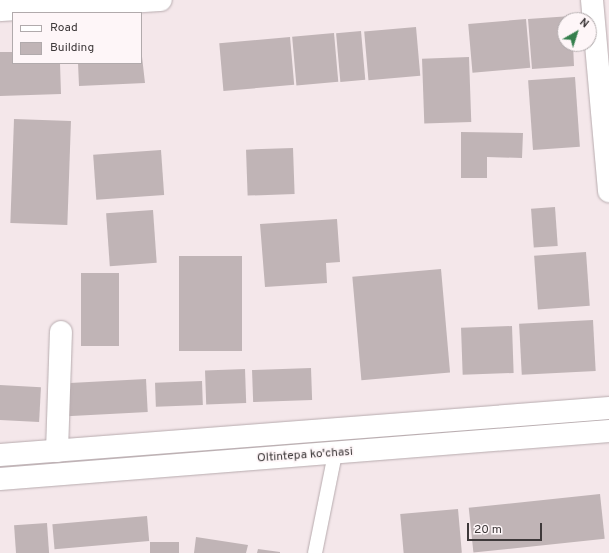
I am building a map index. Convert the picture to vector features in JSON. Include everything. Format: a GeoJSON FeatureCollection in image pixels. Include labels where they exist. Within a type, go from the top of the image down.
{"type":"FeatureCollection","features":[{"type":"Feature","properties":{"kind":"main road"},"geometry":{"type":"LineString","coordinates":[[0,10],[161,0]]}},
{"type":"Feature","properties":{"kind":"main road"},"geometry":{"type":"LineString","coordinates":[[592,0],[609,190]]}},
{"type":"Feature","properties":{"kind":"main road"},"geometry":{"type":"LineString","coordinates":[[57,450],[61,332]]}},
{"type":"Feature","properties":{"kind":"main road","name":"Oltintepa ko'chasi"},"geometry":{"type":"LineString","coordinates":[[0,455],[609,408]]}},
{"type":"Feature","properties":{"kind":"main road","name":"Oltintepa ko'chasi"},"geometry":{"type":"LineString","coordinates":[[0,479],[335,454],[609,431]]}},
{"type":"Feature","properties":{"kind":"lane"},"geometry":{"type":"LineString","coordinates":[[315,553],[335,454]]}},
{"type":"Feature","properties":{"kind":"building"},"geometry":{"type":"Polygon","coordinates":[[[557,17],[557,52],[573,52],[574,66],[532,69],[528,19],[557,17]]]}},
{"type":"Feature","properties":{"kind":"building"},"geometry":{"type":"Polygon","coordinates":[[[526,19],[530,68],[472,73],[468,24],[526,19]]]}},
{"type":"Feature","properties":{"kind":"building"},"geometry":{"type":"Polygon","coordinates":[[[416,27],[420,76],[368,80],[364,32],[416,27]]]}},
{"type":"Feature","properties":{"kind":"building"},"geometry":{"type":"Polygon","coordinates":[[[361,31],[365,80],[340,82],[336,33],[361,31]]]}},
{"type":"Feature","properties":{"kind":"building"},"geometry":{"type":"Polygon","coordinates":[[[334,33],[338,82],[296,85],[292,37],[334,33]]]}},
{"type":"Feature","properties":{"kind":"building"},"geometry":{"type":"Polygon","coordinates":[[[290,37],[294,85],[223,91],[219,43],[290,37]]]}},
{"type":"Feature","properties":{"kind":"building"},"geometry":{"type":"Polygon","coordinates":[[[0,52],[12,52],[12,64],[60,64],[61,94],[0,96],[0,52]]]}},
{"type":"Feature","properties":{"kind":"building"},"geometry":{"type":"Polygon","coordinates":[[[142,57],[145,83],[79,86],[78,64],[142,64],[142,57]]]}},
{"type":"Feature","properties":{"kind":"building"},"geometry":{"type":"Polygon","coordinates":[[[469,57],[471,122],[424,124],[422,59],[469,57]]]}},
{"type":"Feature","properties":{"kind":"building"},"geometry":{"type":"Polygon","coordinates":[[[575,77],[580,147],[533,150],[528,80],[575,77]]]}},
{"type":"Feature","properties":{"kind":"building"},"geometry":{"type":"Polygon","coordinates":[[[14,119],[71,121],[67,225],[10,223],[14,119]]]}},
{"type":"Feature","properties":{"kind":"building"},"geometry":{"type":"Polygon","coordinates":[[[461,132],[523,133],[522,158],[487,157],[487,178],[461,178],[461,132]]]}},
{"type":"Feature","properties":{"kind":"building"},"geometry":{"type":"Polygon","coordinates":[[[293,148],[295,194],[248,196],[246,150],[293,148]]]}},
{"type":"Feature","properties":{"kind":"building"},"geometry":{"type":"Polygon","coordinates":[[[161,150],[164,195],[96,200],[93,155],[161,150]]]}},
{"type":"Feature","properties":{"kind":"building"},"geometry":{"type":"Polygon","coordinates":[[[555,207],[558,246],[534,248],[531,209],[555,207]]]}},
{"type":"Feature","properties":{"kind":"building"},"geometry":{"type":"Polygon","coordinates":[[[153,210],[157,263],[110,266],[106,213],[153,210]]]}},
{"type":"Feature","properties":{"kind":"building"},"geometry":{"type":"Polygon","coordinates":[[[337,219],[340,262],[326,263],[327,283],[265,287],[260,224],[337,219]]]}},
{"type":"Feature","properties":{"kind":"building"},"geometry":{"type":"Polygon","coordinates":[[[586,252],[590,306],[538,309],[534,256],[586,252]]]}},
{"type":"Feature","properties":{"kind":"building"},"geometry":{"type":"Polygon","coordinates":[[[179,256],[242,256],[242,351],[179,351],[179,256]]]}},
{"type":"Feature","properties":{"kind":"building"},"geometry":{"type":"Polygon","coordinates":[[[441,269],[450,373],[361,380],[352,277],[441,269]]]}},
{"type":"Feature","properties":{"kind":"building"},"geometry":{"type":"Polygon","coordinates":[[[81,273],[119,273],[119,346],[81,346],[81,273]]]}},
{"type":"Feature","properties":{"kind":"building"},"geometry":{"type":"Polygon","coordinates":[[[593,320],[596,371],[522,375],[519,324],[593,320]]]}},
{"type":"Feature","properties":{"kind":"building"},"geometry":{"type":"Polygon","coordinates":[[[512,326],[514,373],[463,375],[461,328],[512,326]]]}},
{"type":"Feature","properties":{"kind":"building"},"geometry":{"type":"Polygon","coordinates":[[[311,368],[312,400],[253,402],[252,370],[311,368]]]}},
{"type":"Feature","properties":{"kind":"building"},"geometry":{"type":"Polygon","coordinates":[[[245,369],[246,403],[206,404],[205,370],[245,369]]]}},
{"type":"Feature","properties":{"kind":"building"},"geometry":{"type":"Polygon","coordinates":[[[146,379],[148,412],[67,416],[65,383],[146,379]]]}},
{"type":"Feature","properties":{"kind":"building"},"geometry":{"type":"Polygon","coordinates":[[[202,381],[203,405],[156,407],[155,383],[202,381]]]}},
{"type":"Feature","properties":{"kind":"building"},"geometry":{"type":"Polygon","coordinates":[[[0,385],[41,387],[39,422],[0,420],[0,385]]]}},
{"type":"Feature","properties":{"kind":"building"},"geometry":{"type":"Polygon","coordinates":[[[600,494],[605,539],[473,553],[469,508],[600,494]]]}},
{"type":"Feature","properties":{"kind":"building"},"geometry":{"type":"Polygon","coordinates":[[[458,509],[462,553],[404,553],[400,514],[458,509]]]}},
{"type":"Feature","properties":{"kind":"building"},"geometry":{"type":"Polygon","coordinates":[[[147,516],[149,541],[55,549],[52,524],[147,516]]]}},
{"type":"Feature","properties":{"kind":"building"},"geometry":{"type":"Polygon","coordinates":[[[47,523],[49,553],[16,553],[14,525],[47,523]]]}},
{"type":"Feature","properties":{"kind":"building"},"geometry":{"type":"Polygon","coordinates":[[[196,537],[248,545],[246,553],[194,553],[196,537]]]}},
{"type":"Feature","properties":{"kind":"building"},"geometry":{"type":"Polygon","coordinates":[[[150,542],[179,542],[179,553],[150,553],[150,542]]]}},
{"type":"Feature","properties":{"kind":"building"},"geometry":{"type":"Polygon","coordinates":[[[258,549],[280,552],[280,553],[257,553],[258,549]]]}}]}
